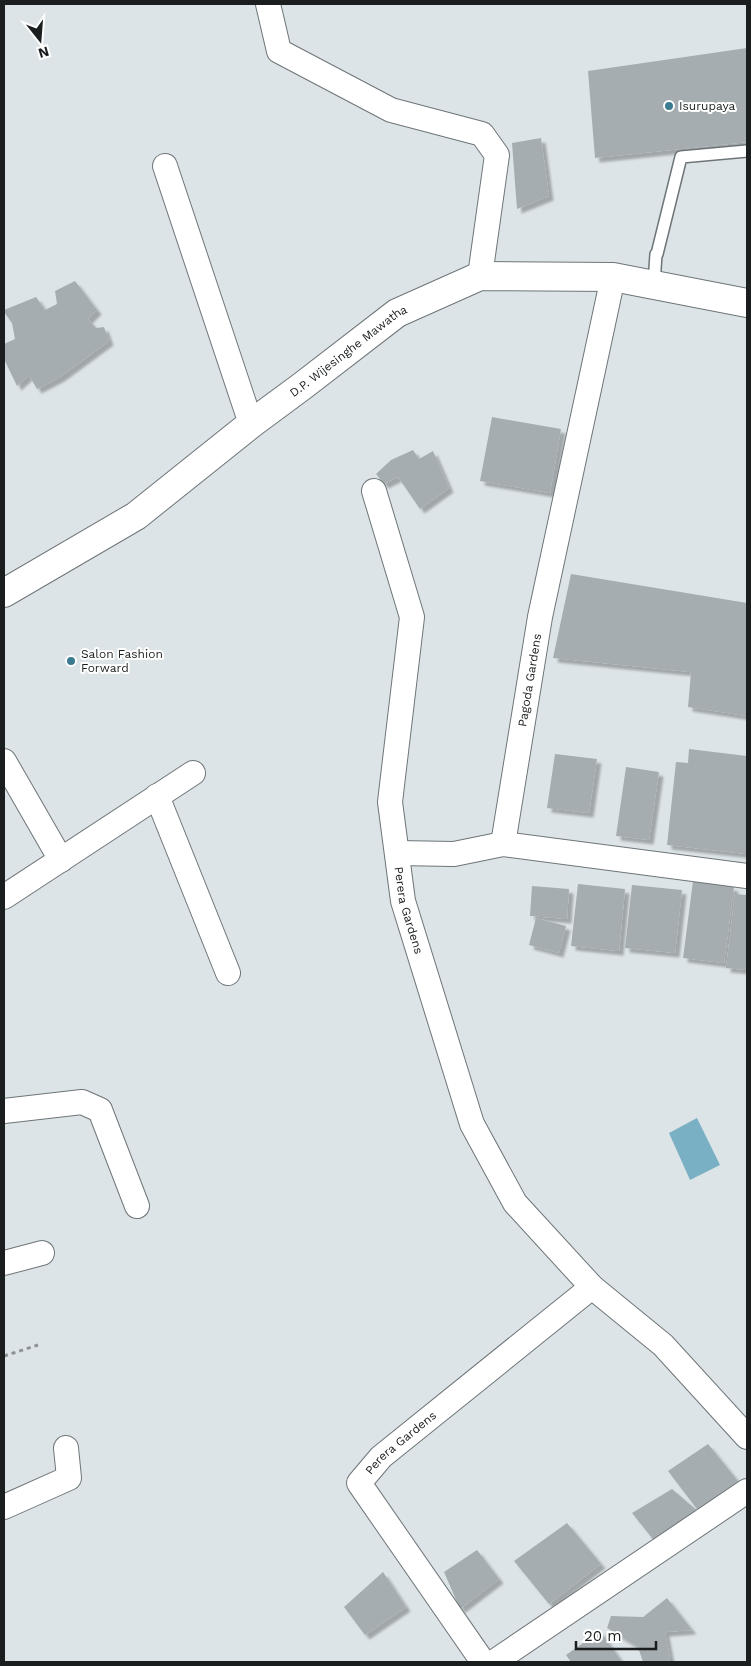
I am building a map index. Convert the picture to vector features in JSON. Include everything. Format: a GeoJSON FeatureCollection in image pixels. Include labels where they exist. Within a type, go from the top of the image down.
{"type":"FeatureCollection","features":[{"type":"Feature","properties":{"kind":"main road","name":"D.P. Wijesinghe Mawatha"},"geometry":{"type":"LineString","coordinates":[[4,593],[136,516],[251,424],[397,313],[480,276],[613,277],[747,302]]}},
{"type":"Feature","properties":{"kind":"street"},"geometry":{"type":"LineString","coordinates":[[268,4],[279,51],[391,110],[482,134],[497,155],[480,276]]}},
{"type":"Feature","properties":{"kind":"street"},"geometry":{"type":"LineString","coordinates":[[165,166],[251,424]]}},
{"type":"Feature","properties":{"kind":"street","name":"Pagoda Gardens"},"geometry":{"type":"LineString","coordinates":[[503,844],[540,616],[613,277]]}},
{"type":"Feature","properties":{"kind":"street","name":"Perera Gardens"},"geometry":{"type":"LineString","coordinates":[[374,490],[412,617],[390,802],[403,901],[472,1124],[515,1204],[592,1287],[663,1346],[747,1437]]}},
{"type":"Feature","properties":{"kind":"street"},"geometry":{"type":"LineString","coordinates":[[4,761],[61,860]]}},
{"type":"Feature","properties":{"kind":"street"},"geometry":{"type":"LineString","coordinates":[[4,897],[193,773]]}},
{"type":"Feature","properties":{"kind":"street"},"geometry":{"type":"LineString","coordinates":[[157,796],[228,973]]}},
{"type":"Feature","properties":{"kind":"street"},"geometry":{"type":"LineString","coordinates":[[397,853],[454,854],[503,844],[747,876]]}},
{"type":"Feature","properties":{"kind":"street"},"geometry":{"type":"LineString","coordinates":[[4,1111],[82,1102],[100,1110],[137,1206]]}},
{"type":"Feature","properties":{"kind":"street"},"geometry":{"type":"LineString","coordinates":[[4,1262],[42,1253]]}},
{"type":"Feature","properties":{"kind":"street","name":"Perera Gardens"},"geometry":{"type":"LineString","coordinates":[[483,1662],[359,1483],[381,1457],[592,1287]]}},
{"type":"Feature","properties":{"kind":"street"},"geometry":{"type":"LineString","coordinates":[[4,1507],[69,1478],[66,1448]]}},
{"type":"Feature","properties":{"kind":"street"},"geometry":{"type":"LineString","coordinates":[[494,1662],[747,1491]]}},
{"type":"Feature","properties":{"kind":"lane"},"geometry":{"type":"LineString","coordinates":[[654,284],[656,254],[658,254],[681,157],[747,151]]}},
{"type":"Feature","properties":{"kind":"path"},"geometry":{"type":"LineString","coordinates":[[4,1356],[38,1345]]}},
{"type":"Feature","properties":{"kind":"water"},"geometry":{"type":"Polygon","coordinates":[[[697,1118],[720,1165],[690,1180],[669,1133],[697,1118]]]}},
{"type":"Feature","properties":{"kind":"building","name":"Isurupaya"},"geometry":{"type":"Polygon","coordinates":[[[747,48],[747,142],[595,158],[588,71],[747,48]]]}},
{"type":"Feature","properties":{"kind":"building"},"geometry":{"type":"Polygon","coordinates":[[[541,138],[549,196],[517,209],[512,143],[541,138]]]}},
{"type":"Feature","properties":{"kind":"building"},"geometry":{"type":"Polygon","coordinates":[[[75,281],[97,310],[88,319],[96,328],[104,327],[109,341],[60,377],[37,389],[29,375],[17,386],[4,359],[4,344],[15,339],[12,323],[4,310],[36,297],[45,310],[57,304],[55,291],[75,281]]]}},
{"type":"Feature","properties":{"kind":"building"},"geometry":{"type":"Polygon","coordinates":[[[492,417],[561,429],[550,493],[480,481],[492,417]]]}},
{"type":"Feature","properties":{"kind":"building"},"geometry":{"type":"Polygon","coordinates":[[[413,450],[419,459],[433,451],[449,488],[420,509],[398,477],[384,484],[376,474],[391,460],[413,450]]]}},
{"type":"Feature","properties":{"kind":"building"},"geometry":{"type":"Polygon","coordinates":[[[571,574],[747,603],[747,716],[688,707],[691,672],[553,658],[571,574]]]}},
{"type":"Feature","properties":{"kind":"building"},"geometry":{"type":"Polygon","coordinates":[[[689,749],[747,756],[747,854],[667,845],[676,762],[688,763],[689,749]]]}},
{"type":"Feature","properties":{"kind":"building"},"geometry":{"type":"Polygon","coordinates":[[[555,754],[597,759],[589,813],[547,808],[555,754]]]}},
{"type":"Feature","properties":{"kind":"building"},"geometry":{"type":"Polygon","coordinates":[[[626,767],[659,772],[649,840],[616,836],[626,767]]]}},
{"type":"Feature","properties":{"kind":"building"},"geometry":{"type":"Polygon","coordinates":[[[693,881],[734,887],[724,963],[683,958],[693,881]]]}},
{"type":"Feature","properties":{"kind":"building"},"geometry":{"type":"Polygon","coordinates":[[[578,884],[625,889],[619,951],[571,946],[578,884]]]}},
{"type":"Feature","properties":{"kind":"building"},"geometry":{"type":"Polygon","coordinates":[[[632,885],[682,890],[675,953],[625,948],[632,885]]]}},
{"type":"Feature","properties":{"kind":"building"},"geometry":{"type":"Polygon","coordinates":[[[532,886],[569,889],[567,919],[530,916],[532,886]]]}},
{"type":"Feature","properties":{"kind":"building"},"geometry":{"type":"Polygon","coordinates":[[[735,894],[747,895],[747,970],[726,968],[735,894]]]}},
{"type":"Feature","properties":{"kind":"building"},"geometry":{"type":"Polygon","coordinates":[[[536,918],[566,926],[559,953],[529,945],[536,918]]]}},
{"type":"Feature","properties":{"kind":"building"},"geometry":{"type":"Polygon","coordinates":[[[708,1444],[741,1485],[700,1513],[668,1471],[708,1444]]]}},
{"type":"Feature","properties":{"kind":"building"},"geometry":{"type":"Polygon","coordinates":[[[672,1489],[700,1513],[656,1543],[632,1513],[672,1489]]]}},
{"type":"Feature","properties":{"kind":"building"},"geometry":{"type":"Polygon","coordinates":[[[567,1523],[601,1564],[549,1604],[514,1561],[567,1523]]]}},
{"type":"Feature","properties":{"kind":"building"},"geometry":{"type":"Polygon","coordinates":[[[477,1550],[499,1579],[460,1609],[444,1572],[477,1550]]]}},
{"type":"Feature","properties":{"kind":"building"},"geometry":{"type":"Polygon","coordinates":[[[383,1572],[406,1607],[365,1635],[344,1607],[383,1572]]]}},
{"type":"Feature","properties":{"kind":"building"},"geometry":{"type":"Polygon","coordinates":[[[667,1598],[692,1630],[665,1632],[670,1659],[665,1662],[643,1662],[638,1647],[607,1628],[611,1616],[643,1617],[667,1598]]]}},
{"type":"Feature","properties":{"kind":"building"},"geometry":{"type":"Polygon","coordinates":[[[600,1631],[622,1662],[571,1662],[566,1655],[600,1631]]]}},
{"type":"Feature","properties":{"kind":"place","name":"Isurupaya"},"geometry":{"type":"Point","coordinates":[669,106]}},
{"type":"Feature","properties":{"kind":"place","name":"Salon Fashion Forward"},"geometry":{"type":"Point","coordinates":[71,661]}}]}
